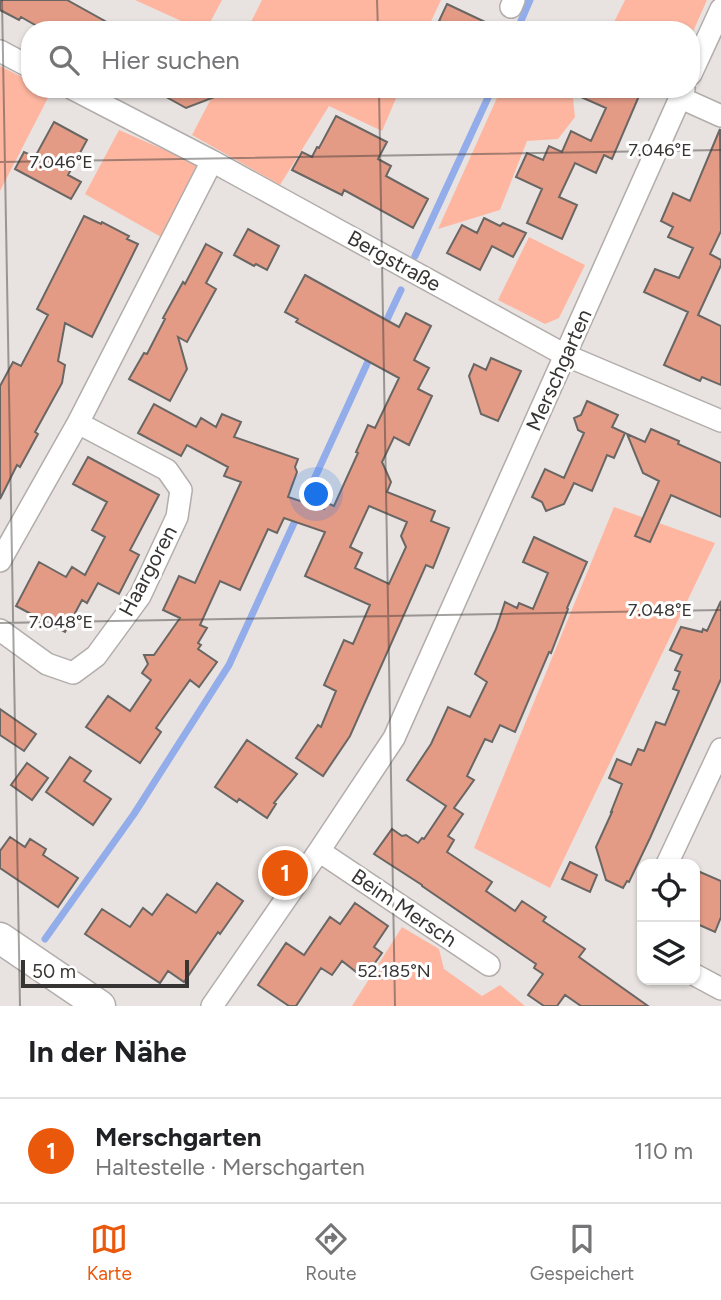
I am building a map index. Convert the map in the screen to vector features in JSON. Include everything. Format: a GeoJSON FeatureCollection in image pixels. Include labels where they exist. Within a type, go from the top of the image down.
{"type":"FeatureCollection","features":[{"type":"Feature","properties":{"kind":"main road"},"geometry":{"type":"LineString","coordinates":[[0,938],[100,1006]]}},
{"type":"Feature","properties":{"kind":"street"},"geometry":{"type":"LineString","coordinates":[[700,54],[721,9]]}},
{"type":"Feature","properties":{"kind":"street"},"geometry":{"type":"LineString","coordinates":[[0,51],[21,62]]}},
{"type":"Feature","properties":{"kind":"street","name":"Bergstraße"},"geometry":{"type":"LineString","coordinates":[[90,98],[212,161],[565,355],[721,421]]}},
{"type":"Feature","properties":{"kind":"street","name":"Merschgarten"},"geometry":{"type":"LineString","coordinates":[[212,1006],[394,738],[680,98]]}},
{"type":"Feature","properties":{"kind":"street"},"geometry":{"type":"LineString","coordinates":[[689,98],[721,116]]}},
{"type":"Feature","properties":{"kind":"street"},"geometry":{"type":"LineString","coordinates":[[0,561],[78,423],[212,161]]}},
{"type":"Feature","properties":{"kind":"street","name":"Haargoren"},"geometry":{"type":"LineString","coordinates":[[0,630],[47,664],[73,673],[96,656],[140,596],[177,517],[181,490],[167,470],[78,423]]}},
{"type":"Feature","properties":{"kind":"street"},"geometry":{"type":"LineString","coordinates":[[669,859],[721,749]]}},
{"type":"Feature","properties":{"kind":"street","name":"Beim Mersch"},"geometry":{"type":"LineString","coordinates":[[319,851],[489,965]]}},
{"type":"Feature","properties":{"kind":"street"},"geometry":{"type":"LineString","coordinates":[[700,978],[721,989]]}},
{"type":"Feature","properties":{"kind":"shaded area"},"geometry":{"type":"Polygon","coordinates":[[[135,0],[222,0],[211,21],[181,21],[135,0]]]}},
{"type":"Feature","properties":{"kind":"shaded area"},"geometry":{"type":"Polygon","coordinates":[[[262,0],[441,0],[431,21],[252,21],[262,0]]]}},
{"type":"Feature","properties":{"kind":"shaded area"},"geometry":{"type":"Polygon","coordinates":[[[625,0],[707,0],[698,21],[614,21],[625,0]]]}},
{"type":"Feature","properties":{"kind":"shaded area"},"geometry":{"type":"Polygon","coordinates":[[[0,66],[21,76],[21,98],[48,98],[0,191],[0,66]]]}},
{"type":"Feature","properties":{"kind":"shaded area"},"geometry":{"type":"Polygon","coordinates":[[[211,98],[396,98],[382,131],[329,106],[280,185],[192,135],[211,98]]]}},
{"type":"Feature","properties":{"kind":"shaded area"},"geometry":{"type":"Polygon","coordinates":[[[497,98],[573,98],[575,117],[558,139],[527,141],[500,210],[438,229],[497,98]]]}},
{"type":"Feature","properties":{"kind":"shaded area"},"geometry":{"type":"Polygon","coordinates":[[[119,130],[197,164],[161,237],[85,194],[119,130]]]}},
{"type":"Feature","properties":{"kind":"shaded area"},"geometry":{"type":"Polygon","coordinates":[[[529,237],[585,265],[559,318],[545,324],[498,300],[529,237]]]}},
{"type":"Feature","properties":{"kind":"shaded area"},"geometry":{"type":"Polygon","coordinates":[[[614,507],[715,543],[550,888],[474,848],[614,507]]]}},
{"type":"Feature","properties":{"kind":"shaded area"},"geometry":{"type":"Polygon","coordinates":[[[402,927],[439,949],[444,969],[482,996],[500,985],[525,1006],[352,1006],[402,927]]]}},
{"type":"Feature","properties":{"kind":"building"},"geometry":{"type":"Polygon","coordinates":[[[0,0],[67,0],[105,21],[28,21],[21,17],[19,20],[0,10],[0,0]]]}},
{"type":"Feature","properties":{"kind":"building"},"geometry":{"type":"Polygon","coordinates":[[[447,4],[483,21],[439,21],[447,4]]]}},
{"type":"Feature","properties":{"kind":"building"},"geometry":{"type":"Polygon","coordinates":[[[168,98],[212,98],[186,108],[168,98]]]}},
{"type":"Feature","properties":{"kind":"building"},"geometry":{"type":"Polygon","coordinates":[[[583,98],[638,98],[612,159],[604,155],[596,173],[575,163],[559,197],[577,205],[562,239],[527,223],[542,189],[516,177],[527,153],[543,160],[549,146],[562,152],[571,131],[591,141],[606,108],[583,98]]]}},
{"type":"Feature","properties":{"kind":"building"},"geometry":{"type":"Polygon","coordinates":[[[336,116],[387,142],[378,159],[391,166],[386,176],[428,199],[413,228],[344,190],[342,195],[292,170],[302,152],[312,157],[336,116]]]}},
{"type":"Feature","properties":{"kind":"building"},"geometry":{"type":"Polygon","coordinates":[[[54,122],[87,140],[68,175],[81,182],[71,199],[15,169],[24,152],[35,157],[54,122]]]}},
{"type":"Feature","properties":{"kind":"building"},"geometry":{"type":"Polygon","coordinates":[[[720,129],[721,231],[710,254],[721,260],[721,265],[698,315],[721,326],[721,385],[702,377],[700,381],[664,365],[688,312],[644,292],[655,269],[679,278],[693,248],[668,237],[673,227],[661,221],[673,193],[690,201],[720,129]]]}},
{"type":"Feature","properties":{"kind":"building"},"geometry":{"type":"Polygon","coordinates":[[[84,216],[129,236],[127,239],[138,244],[92,337],[65,323],[58,361],[65,365],[62,383],[35,432],[38,434],[20,467],[17,465],[0,499],[0,386],[13,362],[21,366],[48,315],[37,309],[84,216]]]}},
{"type":"Feature","properties":{"kind":"building"},"geometry":{"type":"Polygon","coordinates":[[[484,218],[500,226],[503,223],[526,233],[513,257],[492,246],[480,270],[447,253],[462,225],[477,233],[484,218]]]}},
{"type":"Feature","properties":{"kind":"building"},"geometry":{"type":"Polygon","coordinates":[[[248,229],[279,246],[267,270],[234,255],[248,229]]]}},
{"type":"Feature","properties":{"kind":"building"},"geometry":{"type":"Polygon","coordinates":[[[206,244],[222,253],[206,283],[216,289],[187,342],[178,337],[187,369],[170,401],[129,379],[144,353],[147,354],[165,319],[163,318],[206,244]]]}},
{"type":"Feature","properties":{"kind":"building"},"geometry":{"type":"Polygon","coordinates":[[[305,275],[399,327],[406,313],[431,326],[414,360],[429,368],[418,389],[432,396],[409,445],[394,437],[382,462],[391,482],[387,492],[435,511],[431,521],[449,528],[433,568],[426,565],[350,736],[323,776],[296,758],[318,725],[321,727],[336,691],[324,685],[344,640],[353,644],[370,605],[305,576],[325,532],[284,518],[277,533],[268,529],[240,590],[220,581],[200,625],[207,628],[198,643],[201,645],[198,649],[217,662],[199,687],[190,680],[156,728],[161,732],[140,763],[86,727],[108,696],[130,711],[151,680],[142,673],[148,664],[144,655],[154,655],[180,618],[163,610],[179,576],[195,583],[241,482],[224,476],[228,467],[187,445],[181,456],[138,433],[154,404],[196,427],[201,418],[216,427],[222,414],[241,422],[234,437],[298,459],[295,467],[297,472],[288,497],[324,509],[327,503],[334,506],[368,425],[375,428],[399,378],[296,322],[298,319],[285,312],[305,275]],[[369,506],[350,547],[362,553],[355,568],[389,584],[406,547],[401,536],[407,522],[369,506]]]}},
{"type":"Feature","properties":{"kind":"building"},"geometry":{"type":"Polygon","coordinates":[[[491,358],[521,371],[498,421],[481,414],[469,376],[474,364],[486,370],[491,358]]]}},
{"type":"Feature","properties":{"kind":"building"},"geometry":{"type":"Polygon","coordinates":[[[587,401],[618,415],[612,427],[625,433],[614,458],[607,455],[592,491],[574,483],[564,504],[546,511],[542,502],[532,497],[545,469],[564,478],[584,433],[578,430],[574,418],[581,415],[587,401]]]}},
{"type":"Feature","properties":{"kind":"building"},"geometry":{"type":"Polygon","coordinates":[[[651,429],[721,463],[721,517],[671,495],[650,542],[635,536],[659,481],[643,473],[627,434],[645,442],[651,429]]]}},
{"type":"Feature","properties":{"kind":"building"},"geometry":{"type":"Polygon","coordinates":[[[88,457],[159,495],[130,550],[139,555],[119,594],[98,583],[87,603],[82,600],[65,632],[16,606],[39,562],[66,577],[72,567],[85,575],[105,537],[92,530],[107,502],[73,484],[88,457]]]}},
{"type":"Feature","properties":{"kind":"building"},"geometry":{"type":"Polygon","coordinates":[[[534,537],[587,562],[551,653],[549,652],[515,732],[500,725],[492,742],[485,739],[467,776],[474,780],[454,808],[463,814],[448,836],[454,840],[447,852],[492,882],[486,891],[515,911],[522,901],[546,917],[543,921],[585,949],[579,957],[648,1006],[581,1006],[565,995],[557,1006],[544,1006],[528,995],[543,974],[534,968],[536,964],[374,854],[392,829],[418,843],[424,839],[446,806],[407,780],[431,744],[448,707],[470,717],[487,682],[475,674],[505,602],[517,608],[519,603],[533,609],[548,573],[523,562],[534,537]]]}},
{"type":"Feature","properties":{"kind":"building"},"geometry":{"type":"Polygon","coordinates":[[[721,601],[721,679],[650,838],[640,859],[637,859],[629,882],[627,881],[623,888],[606,880],[596,847],[622,784],[609,778],[617,759],[631,765],[638,749],[644,751],[656,722],[665,725],[679,691],[673,689],[680,672],[675,670],[682,655],[670,650],[681,627],[707,631],[721,601]]]}},
{"type":"Feature","properties":{"kind":"building"},"geometry":{"type":"Polygon","coordinates":[[[0,709],[36,734],[24,751],[0,735],[0,709]]]}},
{"type":"Feature","properties":{"kind":"building"},"geometry":{"type":"Polygon","coordinates":[[[247,740],[297,774],[274,803],[276,804],[267,818],[215,787],[247,740]]]}},
{"type":"Feature","properties":{"kind":"building"},"geometry":{"type":"Polygon","coordinates":[[[70,757],[91,771],[84,781],[111,799],[93,825],[46,792],[70,757]]]}},
{"type":"Feature","properties":{"kind":"building"},"geometry":{"type":"Polygon","coordinates":[[[27,763],[48,778],[32,800],[11,785],[27,763]]]}},
{"type":"Feature","properties":{"kind":"building"},"geometry":{"type":"Polygon","coordinates":[[[10,837],[25,847],[30,839],[46,849],[43,855],[78,878],[58,907],[0,868],[0,851],[10,837]]]}},
{"type":"Feature","properties":{"kind":"building"},"geometry":{"type":"Polygon","coordinates":[[[570,862],[597,875],[590,892],[562,879],[570,862]]]}},
{"type":"Feature","properties":{"kind":"building"},"geometry":{"type":"Polygon","coordinates":[[[700,872],[721,881],[721,917],[715,932],[700,925],[700,872]]]}},
{"type":"Feature","properties":{"kind":"building"},"geometry":{"type":"Polygon","coordinates":[[[217,883],[243,901],[184,982],[168,971],[160,983],[85,934],[102,909],[130,927],[143,908],[152,915],[167,894],[196,913],[217,883]]]}},
{"type":"Feature","properties":{"kind":"building"},"geometry":{"type":"Polygon","coordinates":[[[355,903],[388,926],[374,947],[382,953],[364,978],[342,961],[332,975],[321,968],[296,1006],[289,1006],[258,985],[286,943],[304,955],[330,917],[340,924],[355,903]]]}},
{"type":"Feature","properties":{"kind":"waterway"},"geometry":{"type":"LineString","coordinates":[[521,21],[530,0]]}},
{"type":"Feature","properties":{"kind":"waterway"},"geometry":{"type":"LineString","coordinates":[[415,256],[488,98]]}},
{"type":"Feature","properties":{"kind":"waterway"},"geometry":{"type":"LineString","coordinates":[[383,328],[401,290]]}},
{"type":"Feature","properties":{"kind":"waterway"},"geometry":{"type":"LineString","coordinates":[[45,939],[134,814],[229,665],[371,355]]}},
{"type":"Feature","properties":{"kind":"place","name":"Merschgarten"},"geometry":{"type":"Point","coordinates":[285,873]}}]}
